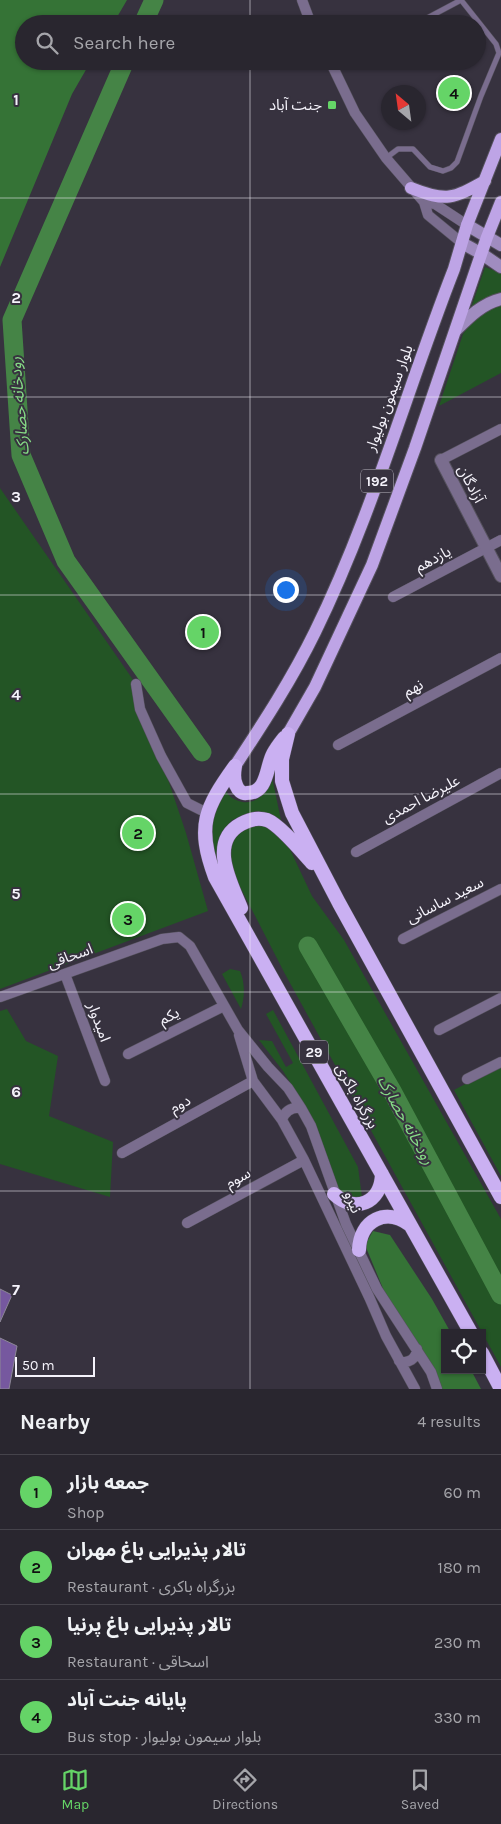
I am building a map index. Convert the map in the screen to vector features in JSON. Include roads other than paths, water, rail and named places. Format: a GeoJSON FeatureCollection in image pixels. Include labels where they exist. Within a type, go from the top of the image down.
{"type":"FeatureCollection","features":[{"type":"Feature","properties":{"kind":"highway"},"geometry":{"type":"LineString","coordinates":[[235,766],[236,786],[241,792],[246,794],[253,792],[265,781],[276,746],[288,734]]}},
{"type":"Feature","properties":{"kind":"highway"},"geometry":{"type":"LineString","coordinates":[[288,734],[282,764],[282,781],[284,792],[304,836],[501,1197]]}},
{"type":"Feature","properties":{"kind":"highway","name":"بزرگراه باکری"},"geometry":{"type":"LineString","coordinates":[[235,766],[217,792],[207,813],[204,837],[215,877],[469,1329]]}},
{"type":"Feature","properties":{"kind":"highway"},"geometry":{"type":"LineString","coordinates":[[261,957],[223,858],[223,848],[229,834],[246,821],[266,820],[281,830],[324,874]]}},
{"type":"Feature","properties":{"kind":"highway"},"geometry":{"type":"LineString","coordinates":[[334,1194],[348,1204],[366,1203],[379,1191],[382,1174]]}},
{"type":"Feature","properties":{"kind":"highway"},"geometry":{"type":"LineString","coordinates":[[359,1250],[362,1232],[376,1219],[394,1217],[403,1220],[410,1226]]}},
{"type":"Feature","properties":{"kind":"highway"},"geometry":{"type":"LineString","coordinates":[[486,1361],[501,1389]]}},
{"type":"Feature","properties":{"kind":"main road","name":"بلوار سیمون بولیوار"},"geometry":{"type":"LineString","coordinates":[[235,766],[282,695],[315,632],[342,570],[369,503],[501,138]]}},
{"type":"Feature","properties":{"kind":"main road"},"geometry":{"type":"LineString","coordinates":[[411,188],[428,195],[448,197],[456,196],[485,181]]}},
{"type":"Feature","properties":{"kind":"main road","name":"192"},"geometry":{"type":"LineString","coordinates":[[288,734],[315,687],[372,566],[487,237],[501,202]]}},
{"type":"Feature","properties":{"kind":"main road"},"geometry":{"type":"LineString","coordinates":[[468,225],[501,245]]}},
{"type":"Feature","properties":{"kind":"main road"},"geometry":{"type":"LineString","coordinates":[[462,243],[501,267]]}},
{"type":"Feature","properties":{"kind":"main road"},"geometry":{"type":"LineString","coordinates":[[456,330],[478,310],[501,299]]}},
{"type":"Feature","properties":{"kind":"street"},"geometry":{"type":"LineString","coordinates":[[302,0],[308,15]]}},
{"type":"Feature","properties":{"kind":"street"},"geometry":{"type":"LineString","coordinates":[[338,70],[355,113],[386,158],[424,202],[428,215],[462,243]]}},
{"type":"Feature","properties":{"kind":"street"},"geometry":{"type":"LineString","coordinates":[[424,202],[435,204],[468,225]]}},
{"type":"Feature","properties":{"kind":"street"},"geometry":{"type":"LineString","coordinates":[[441,460],[501,429]]}},
{"type":"Feature","properties":{"kind":"street","name":"آزادگان"},"geometry":{"type":"LineString","coordinates":[[441,460],[501,576]]}},
{"type":"Feature","properties":{"kind":"street","name":"یازدهم"},"geometry":{"type":"LineString","coordinates":[[393,596],[501,540]]}},
{"type":"Feature","properties":{"kind":"street","name":"نهم"},"geometry":{"type":"LineString","coordinates":[[338,745],[501,658]]}},
{"type":"Feature","properties":{"kind":"street"},"geometry":{"type":"LineString","coordinates":[[136,684],[140,709],[187,803],[207,813]]}},
{"type":"Feature","properties":{"kind":"street","name":"علیرضا احمدی"},"geometry":{"type":"LineString","coordinates":[[356,852],[501,773]]}},
{"type":"Feature","properties":{"kind":"street","name":"سعید ساسانی"},"geometry":{"type":"LineString","coordinates":[[403,939],[501,889]]}},
{"type":"Feature","properties":{"kind":"street","name":"اسحاقی"},"geometry":{"type":"LineString","coordinates":[[0,997],[162,939],[179,937]]}},
{"type":"Feature","properties":{"kind":"street","name":"نیرو"},"geometry":{"type":"LineString","coordinates":[[179,937],[190,946],[238,1030],[288,1088],[301,1108],[311,1126],[346,1224],[377,1290],[432,1372],[437,1389]]}},
{"type":"Feature","properties":{"kind":"street","name":"امیدوار"},"geometry":{"type":"LineString","coordinates":[[65,974],[105,1081]]}},
{"type":"Feature","properties":{"kind":"street"},"geometry":{"type":"LineString","coordinates":[[439,1030],[501,998]]}},
{"type":"Feature","properties":{"kind":"street","name":"یکم"},"geometry":{"type":"LineString","coordinates":[[128,1054],[224,1006]]}},
{"type":"Feature","properties":{"kind":"street","name":"نیرو"},"geometry":{"type":"LineString","coordinates":[[238,1030],[253,1081],[282,1120],[304,1160],[399,1361],[416,1389]]}},
{"type":"Feature","properties":{"kind":"street"},"geometry":{"type":"LineString","coordinates":[[467,1079],[501,1062]]}},
{"type":"Feature","properties":{"kind":"street","name":"دوم"},"geometry":{"type":"LineString","coordinates":[[122,1153],[253,1081]]}},
{"type":"Feature","properties":{"kind":"street"},"geometry":{"type":"LineString","coordinates":[[282,1120],[287,1111],[296,1107],[301,1108]]}},
{"type":"Feature","properties":{"kind":"street","name":"سوم"},"geometry":{"type":"LineString","coordinates":[[187,1223],[304,1160]]}},
{"type":"Feature","properties":{"kind":"street"},"geometry":{"type":"LineString","coordinates":[[399,1361],[412,1360],[417,1354],[418,1349]]}},
{"type":"Feature","properties":{"kind":"lane"},"geometry":{"type":"LineString","coordinates":[[433,15],[461,0],[473,15]]}},
{"type":"Feature","properties":{"kind":"lane"},"geometry":{"type":"LineString","coordinates":[[386,158],[398,149],[413,150],[430,167],[443,171],[451,168],[457,162],[475,112],[500,53],[496,44],[486,31]]}},
{"type":"Feature","properties":{"kind":"waterway","name":"رودخانه حصارک"},"geometry":{"type":"LineString","coordinates":[[147,15],[154,0]]}},
{"type":"Feature","properties":{"kind":"waterway","name":"رودخانه حصارک"},"geometry":{"type":"LineString","coordinates":[[121,70],[12,320],[21,455],[66,561],[202,752]]}},
{"type":"Feature","properties":{"kind":"waterway","name":"رودخانه حصارک"},"geometry":{"type":"LineString","coordinates":[[308,946],[392,1091],[501,1295]]}},
{"type":"Feature","properties":{"kind":"place","name":"پایانه جنت آباد"},"geometry":{"type":"Point","coordinates":[454,93]}},
{"type":"Feature","properties":{"kind":"place","name":"جنت آباد"},"geometry":{"type":"Point","coordinates":[332,105]}},
{"type":"Feature","properties":{"kind":"place","name":"جمعه بازار"},"geometry":{"type":"Point","coordinates":[203,632]}},
{"type":"Feature","properties":{"kind":"place","name":"تالار پذیرایی باغ مهران"},"geometry":{"type":"Point","coordinates":[138,833]}},
{"type":"Feature","properties":{"kind":"place","name":"تالار پذیرایی باغ پرنیا"},"geometry":{"type":"Point","coordinates":[128,919]}}]}
